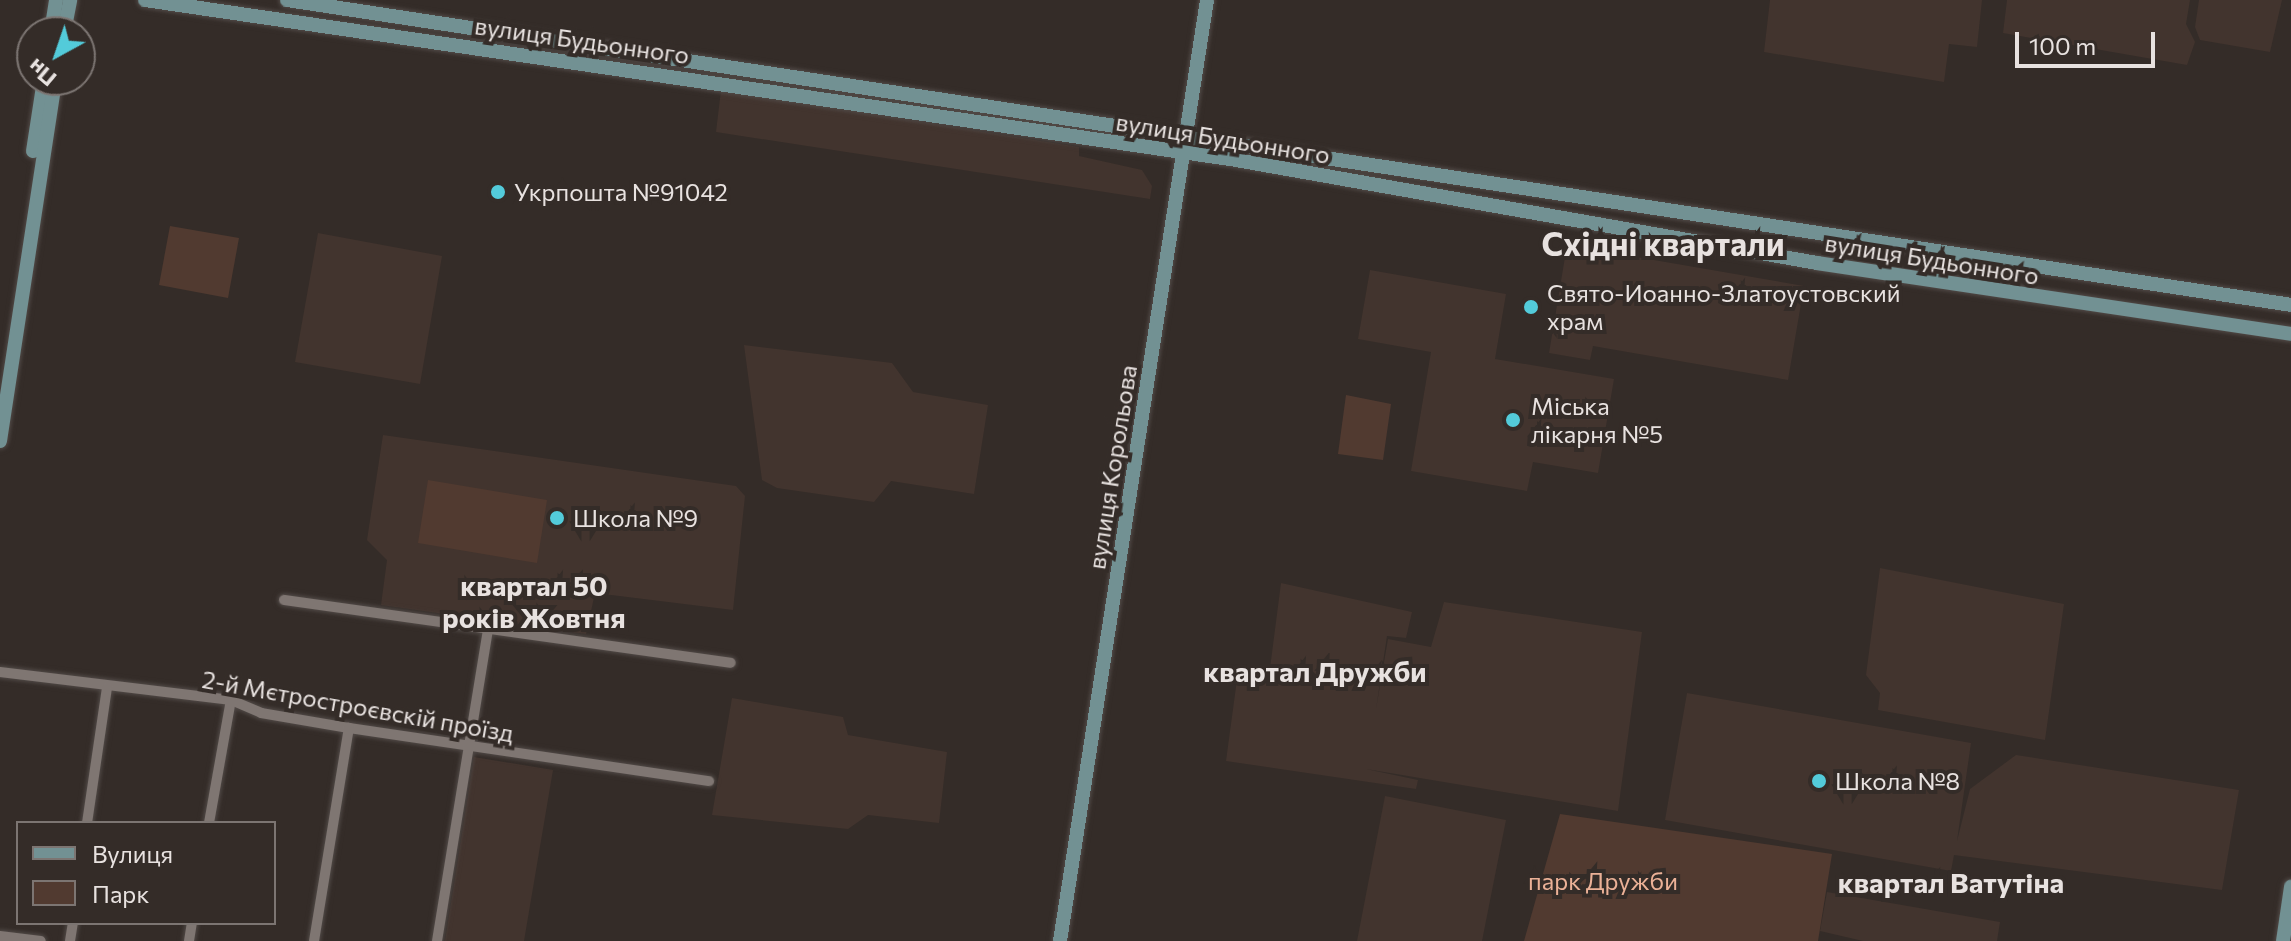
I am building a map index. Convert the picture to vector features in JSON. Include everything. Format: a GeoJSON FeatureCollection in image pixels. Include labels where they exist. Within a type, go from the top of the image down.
{"type":"FeatureCollection","features":[{"type":"Feature","properties":{"kind":"main road","name":"вулиця Будьонного"},"geometry":{"type":"LineString","coordinates":[[145,0],[1183,153],[1817,263],[2291,334]]}},
{"type":"Feature","properties":{"kind":"main road","name":"вулиця Будьонного"},"geometry":{"type":"LineString","coordinates":[[287,0],[1186,134],[2291,305]]}},
{"type":"Feature","properties":{"kind":"main road","name":"вулиця Корольова"},"geometry":{"type":"LineString","coordinates":[[1060,941],[1207,0]]}},
{"type":"Feature","properties":{"kind":"main road"},"geometry":{"type":"LineString","coordinates":[[0,374],[42,96]]}},
{"type":"Feature","properties":{"kind":"main road"},"geometry":{"type":"LineString","coordinates":[[0,441],[53,96]]}},
{"type":"Feature","properties":{"kind":"main road"},"geometry":{"type":"LineString","coordinates":[[2283,941],[2291,887]]}},
{"type":"Feature","properties":{"kind":"street"},"geometry":{"type":"LineString","coordinates":[[284,600],[731,663]]}},
{"type":"Feature","properties":{"kind":"street"},"geometry":{"type":"LineString","coordinates":[[437,941],[488,628]]}},
{"type":"Feature","properties":{"kind":"street","name":"2-й Мєтростроєвскій проїзд"},"geometry":{"type":"LineString","coordinates":[[0,672],[107,688],[231,700],[261,713],[349,728],[709,781]]}},
{"type":"Feature","properties":{"kind":"street"},"geometry":{"type":"LineString","coordinates":[[87,821],[107,688]]}},
{"type":"Feature","properties":{"kind":"street"},"geometry":{"type":"LineString","coordinates":[[209,821],[231,700]]}},
{"type":"Feature","properties":{"kind":"street"},"geometry":{"type":"LineString","coordinates":[[314,941],[349,728]]}},
{"type":"Feature","properties":{"kind":"street"},"geometry":{"type":"LineString","coordinates":[[0,936],[41,941]]}},
{"type":"Feature","properties":{"kind":"shaded area"},"geometry":{"type":"Polygon","coordinates":[[[1770,0],[1982,0],[1977,47],[1949,44],[1944,82],[1764,52],[1770,0]]]}},
{"type":"Feature","properties":{"kind":"shaded area"},"geometry":{"type":"Polygon","coordinates":[[[2007,0],[2190,0],[2186,24],[2195,42],[2187,65],[2003,33],[2007,0]]]}},
{"type":"Feature","properties":{"kind":"shaded area"},"geometry":{"type":"Polygon","coordinates":[[[2199,0],[2282,0],[2270,52],[2200,40],[2195,27],[2199,0]]]}},
{"type":"Feature","properties":{"kind":"shaded area"},"geometry":{"type":"Polygon","coordinates":[[[721,90],[1079,147],[1079,156],[1142,170],[1152,186],[1150,199],[716,132],[721,90]]]}},
{"type":"Feature","properties":{"kind":"shaded area"},"geometry":{"type":"Polygon","coordinates":[[[318,233],[442,256],[420,384],[295,362],[318,233]]]}},
{"type":"Feature","properties":{"kind":"shaded area"},"geometry":{"type":"Polygon","coordinates":[[[1567,245],[1804,286],[1788,380],[1593,346],[1590,360],[1549,353],[1567,245]]]}},
{"type":"Feature","properties":{"kind":"shaded area","name":"Міська лікарня №5"},"geometry":{"type":"Polygon","coordinates":[[[1370,270],[1506,294],[1495,359],[1614,379],[1598,473],[1533,462],[1527,491],[1411,471],[1431,352],[1358,339],[1370,270]]]}},
{"type":"Feature","properties":{"kind":"shaded area"},"geometry":{"type":"Polygon","coordinates":[[[744,345],[892,363],[913,392],[988,405],[974,494],[891,481],[874,502],[777,488],[762,480],[744,345]]]}},
{"type":"Feature","properties":{"kind":"shaded area","name":"Школа №9"},"geometry":{"type":"Polygon","coordinates":[[[383,435],[736,486],[745,496],[733,610],[595,593],[586,634],[381,605],[387,560],[367,540],[383,435]]]}},
{"type":"Feature","properties":{"kind":"shaded area"},"geometry":{"type":"Polygon","coordinates":[[[1880,568],[2064,604],[2045,740],[1878,710],[1880,693],[1866,675],[1880,568]]]}},
{"type":"Feature","properties":{"kind":"shaded area"},"geometry":{"type":"Polygon","coordinates":[[[1281,583],[1412,612],[1406,638],[1387,636],[1376,709],[1388,639],[1431,647],[1444,602],[1642,632],[1618,811],[1366,769],[1418,780],[1416,789],[1226,761],[1238,672],[1269,676],[1281,583]]]}},
{"type":"Feature","properties":{"kind":"shaded area"},"geometry":{"type":"Polygon","coordinates":[[[1687,693],[1971,743],[1957,841],[1970,789],[2016,755],[2239,790],[2222,890],[1954,855],[1951,871],[1665,820],[1687,693]]]}},
{"type":"Feature","properties":{"kind":"shaded area"},"geometry":{"type":"Polygon","coordinates":[[[732,698],[843,717],[848,735],[947,752],[939,823],[868,815],[848,829],[712,815],[732,698]]]}},
{"type":"Feature","properties":{"kind":"shaded area"},"geometry":{"type":"Polygon","coordinates":[[[474,757],[553,770],[524,941],[445,941],[474,757]]]}},
{"type":"Feature","properties":{"kind":"shaded area"},"geometry":{"type":"Polygon","coordinates":[[[1385,796],[1506,820],[1482,941],[1357,941],[1385,796]]]}},
{"type":"Feature","properties":{"kind":"shaded area"},"geometry":{"type":"Polygon","coordinates":[[[1827,892],[2000,922],[1997,941],[1863,941],[1820,931],[1827,892]]]}},
{"type":"Feature","properties":{"kind":"green space"},"geometry":{"type":"Polygon","coordinates":[[[170,226],[239,238],[228,298],[159,285],[170,226]]]}},
{"type":"Feature","properties":{"kind":"green space"},"geometry":{"type":"Polygon","coordinates":[[[1346,395],[1391,404],[1383,460],[1338,454],[1346,395]]]}},
{"type":"Feature","properties":{"kind":"green space"},"geometry":{"type":"Polygon","coordinates":[[[428,480],[547,500],[537,563],[418,543],[428,480]]]}},
{"type":"Feature","properties":{"kind":"green space","name":"парк Дружби"},"geometry":{"type":"Polygon","coordinates":[[[1560,814],[1832,854],[1818,941],[1524,941],[1560,814]]]}},
{"type":"Feature","properties":{"kind":"place","name":"Укрпошта №91042"},"geometry":{"type":"Point","coordinates":[498,192]}},
{"type":"Feature","properties":{"kind":"place","name":"Свято-Иоанно-Златоустовский храм"},"geometry":{"type":"Point","coordinates":[1531,307]}},
{"type":"Feature","properties":{"kind":"place","name":"Міська лікарня №5"},"geometry":{"type":"Point","coordinates":[1513,420]}},
{"type":"Feature","properties":{"kind":"place","name":"Школа №9"},"geometry":{"type":"Point","coordinates":[557,518]}},
{"type":"Feature","properties":{"kind":"place","name":"Школа №8"},"geometry":{"type":"Point","coordinates":[1819,781]}},
{"type":"Feature","properties":{"kind":"district","name":"Східні квартали"},"geometry":{"type":"Point","coordinates":[1663,243]}},
{"type":"Feature","properties":{"kind":"district","name":"квартал 50 років Жовтня"},"geometry":{"type":"Point","coordinates":[534,601]}},
{"type":"Feature","properties":{"kind":"district","name":"квартал Дружби"},"geometry":{"type":"Point","coordinates":[1315,671]}},
{"type":"Feature","properties":{"kind":"district","name":"квартал Ватутіна"},"geometry":{"type":"Point","coordinates":[1951,882]}}]}
